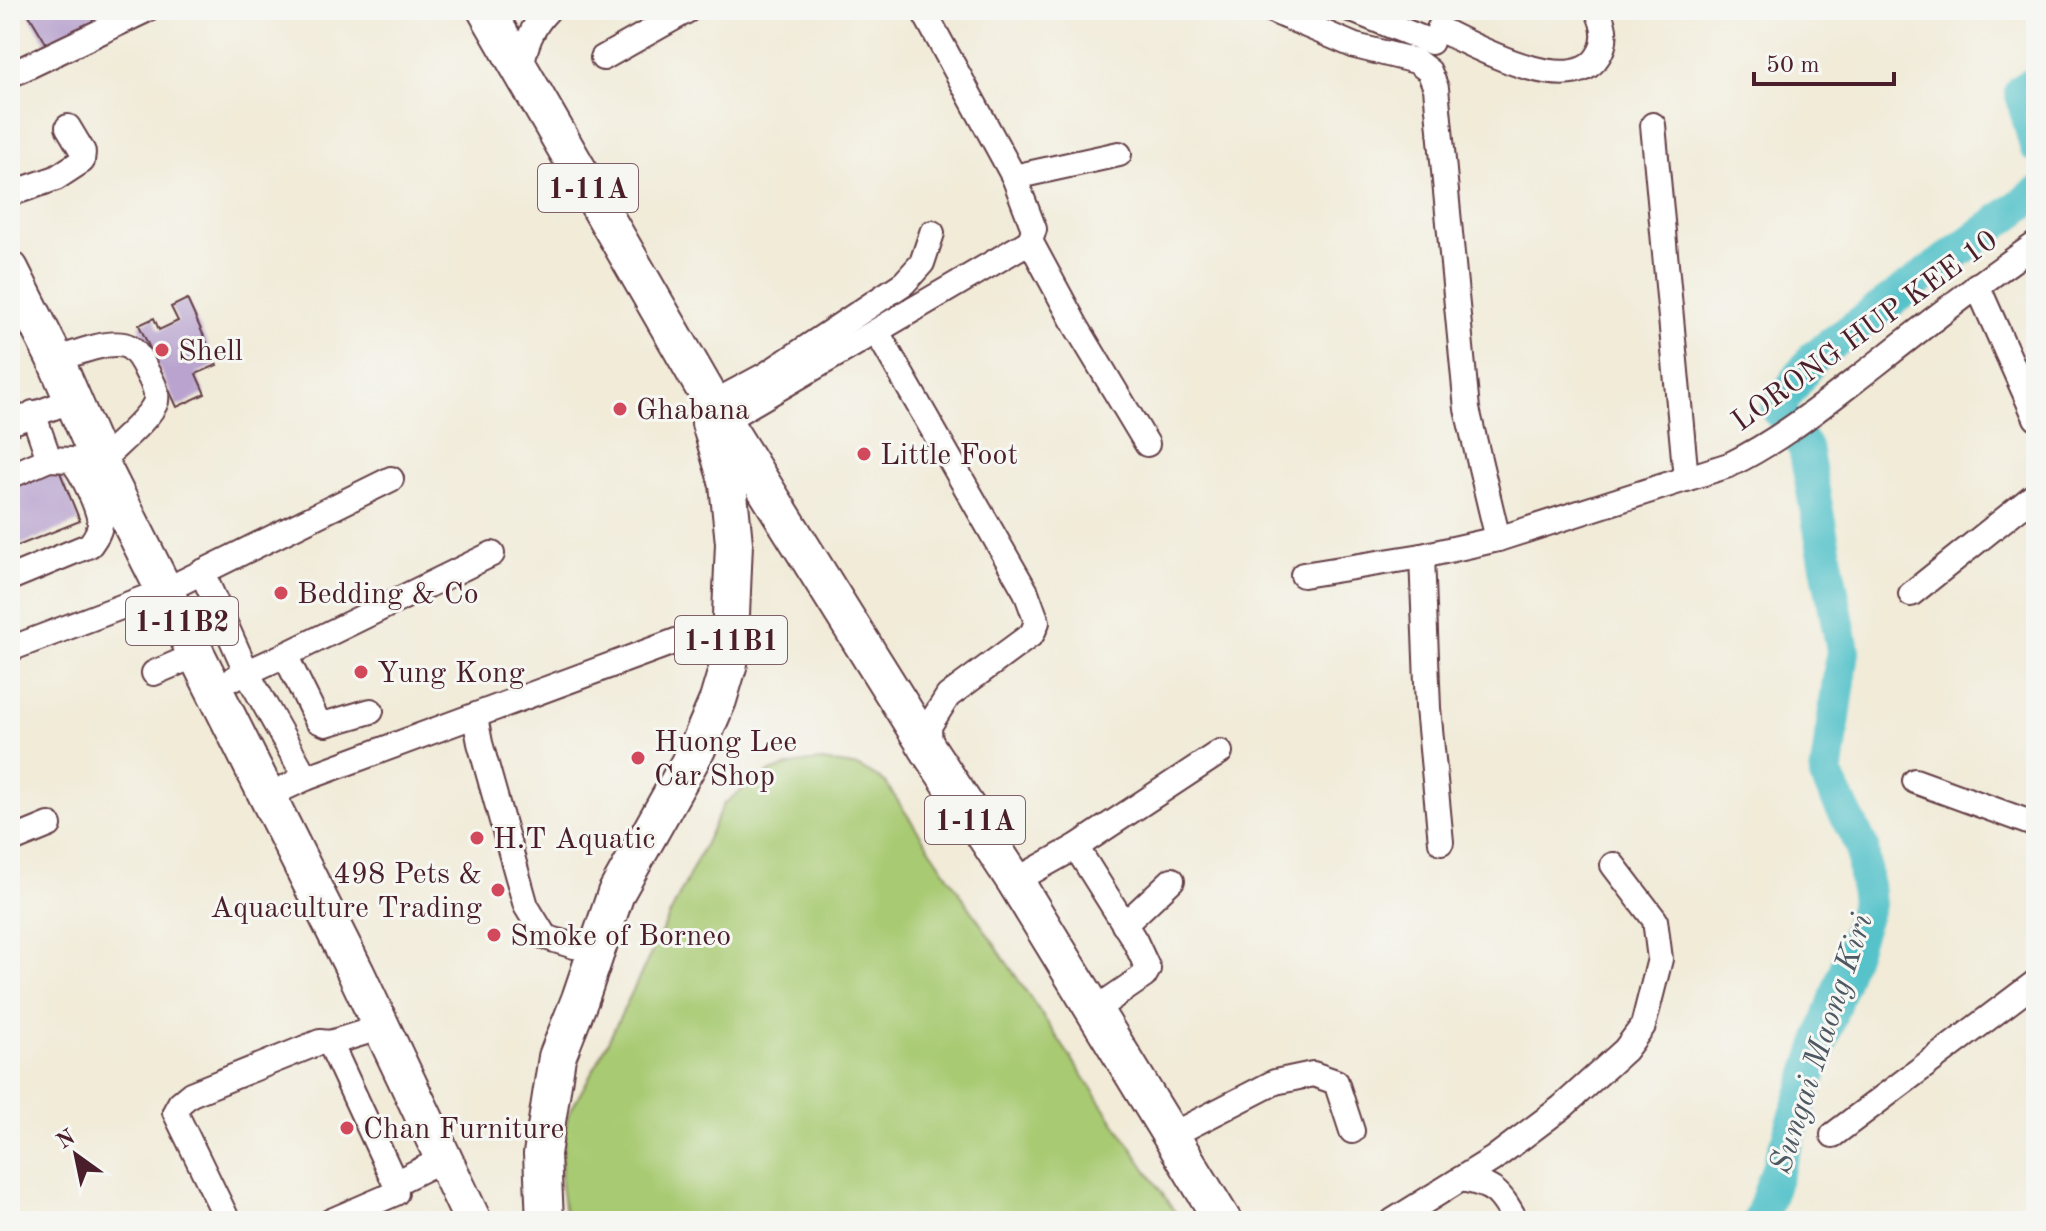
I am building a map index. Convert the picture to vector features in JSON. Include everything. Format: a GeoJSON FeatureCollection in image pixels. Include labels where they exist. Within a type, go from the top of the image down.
{"type":"FeatureCollection","features":[{"type":"Feature","properties":{"kind":"highway","name":"1-11A"},"geometry":{"type":"LineString","coordinates":[[486,10],[718,412],[930,752],[1015,881],[1223,1221]]}},
{"type":"Feature","properties":{"kind":"highway","name":"1-11B2"},"geometry":{"type":"LineString","coordinates":[[10,269],[21,318],[56,361],[100,462],[198,654],[231,680],[267,796],[382,1027],[473,1221]]}},
{"type":"Feature","properties":{"kind":"highway","name":"1-11B1"},"geometry":{"type":"LineString","coordinates":[[545,1221],[542,1154],[557,1057],[616,893],[697,749],[718,700],[729,663],[734,543],[728,484],[690,365]]}},
{"type":"Feature","properties":{"kind":"highway"},"geometry":{"type":"LineString","coordinates":[[574,946],[587,923],[616,893]]}},
{"type":"Feature","properties":{"kind":"street"},"geometry":{"type":"LineString","coordinates":[[10,75],[146,10]]}},
{"type":"Feature","properties":{"kind":"street"},"geometry":{"type":"LineString","coordinates":[[520,71],[525,48],[538,21],[548,10]]}},
{"type":"Feature","properties":{"kind":"street"},"geometry":{"type":"LineString","coordinates":[[603,58],[688,10]]}},
{"type":"Feature","properties":{"kind":"street"},"geometry":{"type":"LineString","coordinates":[[718,412],[877,332],[1030,241],[1034,229],[1014,177],[923,10]]}},
{"type":"Feature","properties":{"kind":"street"},"geometry":{"type":"LineString","coordinates":[[1271,10],[1355,46],[1405,58],[1429,71],[1436,88],[1467,409],[1498,539]]}},
{"type":"Feature","properties":{"kind":"street"},"geometry":{"type":"LineString","coordinates":[[1352,10],[1439,27],[1510,63],[1566,72],[1580,72],[1594,63],[1604,48],[1605,27],[1597,10]]}},
{"type":"Feature","properties":{"kind":"street"},"geometry":{"type":"LineString","coordinates":[[1421,65],[1439,27]]}},
{"type":"Feature","properties":{"kind":"street"},"geometry":{"type":"LineString","coordinates":[[1653,125],[1686,479]]}},
{"type":"Feature","properties":{"kind":"street"},"geometry":{"type":"LineString","coordinates":[[10,194],[56,178],[82,161],[83,152],[68,127]]}},
{"type":"Feature","properties":{"kind":"street"},"geometry":{"type":"LineString","coordinates":[[1014,177],[1119,154]]}},
{"type":"Feature","properties":{"kind":"street"},"geometry":{"type":"LineString","coordinates":[[718,412],[767,374],[904,283],[922,263],[932,233]]}},
{"type":"Feature","properties":{"kind":"street"},"geometry":{"type":"LineString","coordinates":[[1030,241],[1147,444]]}},
{"type":"Feature","properties":{"kind":"street","name":"LORONG HUP KEE 10"},"geometry":{"type":"LineString","coordinates":[[1303,575],[1422,556],[1498,539],[1729,465],[1771,444],[1977,285],[2036,244]]}},
{"type":"Feature","properties":{"kind":"street"},"geometry":{"type":"LineString","coordinates":[[1977,285],[2036,418]]}},
{"type":"Feature","properties":{"kind":"street"},"geometry":{"type":"LineString","coordinates":[[877,332],[1026,592],[1037,622],[1032,634],[948,696],[929,726],[930,752]]}},
{"type":"Feature","properties":{"kind":"street"},"geometry":{"type":"LineString","coordinates":[[56,361],[71,354],[122,344],[132,348],[142,361],[155,387],[156,401],[149,414],[100,462]]}},
{"type":"Feature","properties":{"kind":"street"},"geometry":{"type":"LineString","coordinates":[[10,423],[73,400]]}},
{"type":"Feature","properties":{"kind":"street"},"geometry":{"type":"LineString","coordinates":[[33,413],[49,459]]}},
{"type":"Feature","properties":{"kind":"street"},"geometry":{"type":"LineString","coordinates":[[10,476],[49,459],[71,460],[80,469],[100,523],[90,545],[10,578]]}},
{"type":"Feature","properties":{"kind":"street"},"geometry":{"type":"LineString","coordinates":[[10,649],[166,590],[391,479]]}},
{"type":"Feature","properties":{"kind":"street"},"geometry":{"type":"LineString","coordinates":[[1911,594],[2036,494]]}},
{"type":"Feature","properties":{"kind":"street"},"geometry":{"type":"LineString","coordinates":[[231,680],[492,554]]}},
{"type":"Feature","properties":{"kind":"street"},"geometry":{"type":"LineString","coordinates":[[1422,556],[1428,708],[1441,842]]}},
{"type":"Feature","properties":{"kind":"street"},"geometry":{"type":"LineString","coordinates":[[202,572],[231,680],[306,778]]}},
{"type":"Feature","properties":{"kind":"street"},"geometry":{"type":"LineString","coordinates":[[267,796],[306,778],[695,634]]}},
{"type":"Feature","properties":{"kind":"street"},"geometry":{"type":"LineString","coordinates":[[154,673],[198,654]]}},
{"type":"Feature","properties":{"kind":"street"},"geometry":{"type":"LineString","coordinates":[[285,655],[317,720],[326,724],[371,711]]}},
{"type":"Feature","properties":{"kind":"street"},"geometry":{"type":"LineString","coordinates":[[475,717],[526,906],[545,937],[574,946]]}},
{"type":"Feature","properties":{"kind":"street"},"geometry":{"type":"LineString","coordinates":[[1015,881],[1076,847],[1220,752]]}},
{"type":"Feature","properties":{"kind":"street"},"geometry":{"type":"LineString","coordinates":[[1915,781],[2036,825]]}},
{"type":"Feature","properties":{"kind":"street"},"geometry":{"type":"LineString","coordinates":[[13,831],[49,825]]}},
{"type":"Feature","properties":{"kind":"street"},"geometry":{"type":"LineString","coordinates":[[1076,847],[1148,969],[1144,976],[1093,1011]]}},
{"type":"Feature","properties":{"kind":"street"},"geometry":{"type":"LineString","coordinates":[[1393,1221],[1493,1159],[1562,1107],[1625,1050],[1643,1026],[1660,959],[1655,920],[1613,865]]}},
{"type":"Feature","properties":{"kind":"street"},"geometry":{"type":"LineString","coordinates":[[1124,925],[1172,880]]}},
{"type":"Feature","properties":{"kind":"street"},"geometry":{"type":"LineString","coordinates":[[1833,1135],[2036,982]]}},
{"type":"Feature","properties":{"kind":"street"},"geometry":{"type":"LineString","coordinates":[[228,1221],[175,1112],[180,1103],[191,1094],[320,1042],[330,1043],[382,1027]]}},
{"type":"Feature","properties":{"kind":"street"},"geometry":{"type":"LineString","coordinates":[[330,1043],[395,1183],[396,1193],[331,1221]]}},
{"type":"Feature","properties":{"kind":"street"},"geometry":{"type":"LineString","coordinates":[[1170,1136],[1275,1082],[1313,1074],[1336,1082],[1352,1131]]}},
{"type":"Feature","properties":{"kind":"street"},"geometry":{"type":"LineString","coordinates":[[395,1183],[445,1158]]}},
{"type":"Feature","properties":{"kind":"street"},"geometry":{"type":"LineString","coordinates":[[1461,1179],[1485,1184],[1501,1195],[1516,1221]]}},
{"type":"Feature","properties":{"kind":"green space"},"geometry":{"type":"Polygon","coordinates":[[[822,761],[859,767],[885,782],[1181,1221],[566,1221],[561,1186],[568,1115],[598,1062],[724,804],[748,785],[780,768],[822,761]]]}},
{"type":"Feature","properties":{"kind":"building"},"geometry":{"type":"Polygon","coordinates":[[[26,10],[119,10],[49,48],[26,10]]]}},
{"type":"Feature","properties":{"kind":"building"},"geometry":{"type":"Polygon","coordinates":[[[187,299],[217,365],[196,374],[205,394],[177,407],[139,325],[154,318],[159,330],[178,321],[171,307],[187,299]]]}},
{"type":"Feature","properties":{"kind":"building"},"geometry":{"type":"Polygon","coordinates":[[[57,465],[80,521],[10,549],[10,484],[57,465]]]}},
{"type":"Feature","properties":{"kind":"waterway","name":"Sungai Maong Kiri"},"geometry":{"type":"LineString","coordinates":[[2036,82],[2021,91],[2036,146]]}},
{"type":"Feature","properties":{"kind":"waterway","name":"Sungai Maong Kiri"},"geometry":{"type":"LineString","coordinates":[[1760,1221],[1868,904],[1862,847],[1826,776],[1843,651],[1805,448],[1777,408],[1814,357],[2036,194]]}},
{"type":"Feature","properties":{"kind":"place","name":"Shell"},"geometry":{"type":"Point","coordinates":[162,350]}},
{"type":"Feature","properties":{"kind":"place","name":"Ghabana"},"geometry":{"type":"Point","coordinates":[620,409]}},
{"type":"Feature","properties":{"kind":"place","name":"Little Foot"},"geometry":{"type":"Point","coordinates":[864,454]}},
{"type":"Feature","properties":{"kind":"place","name":"Bedding & Co"},"geometry":{"type":"Point","coordinates":[281,593]}},
{"type":"Feature","properties":{"kind":"place","name":"Yung Kong"},"geometry":{"type":"Point","coordinates":[361,672]}},
{"type":"Feature","properties":{"kind":"place","name":"Huong Lee Car Shop"},"geometry":{"type":"Point","coordinates":[638,758]}},
{"type":"Feature","properties":{"kind":"place","name":"H.T Aquatic"},"geometry":{"type":"Point","coordinates":[477,838]}},
{"type":"Feature","properties":{"kind":"place","name":"498 Pets & Aquaculture Trading"},"geometry":{"type":"Point","coordinates":[498,890]}},
{"type":"Feature","properties":{"kind":"place","name":"Smoke of Borneo"},"geometry":{"type":"Point","coordinates":[494,935]}},
{"type":"Feature","properties":{"kind":"place","name":"Chan Furniture"},"geometry":{"type":"Point","coordinates":[347,1128]}}]}
